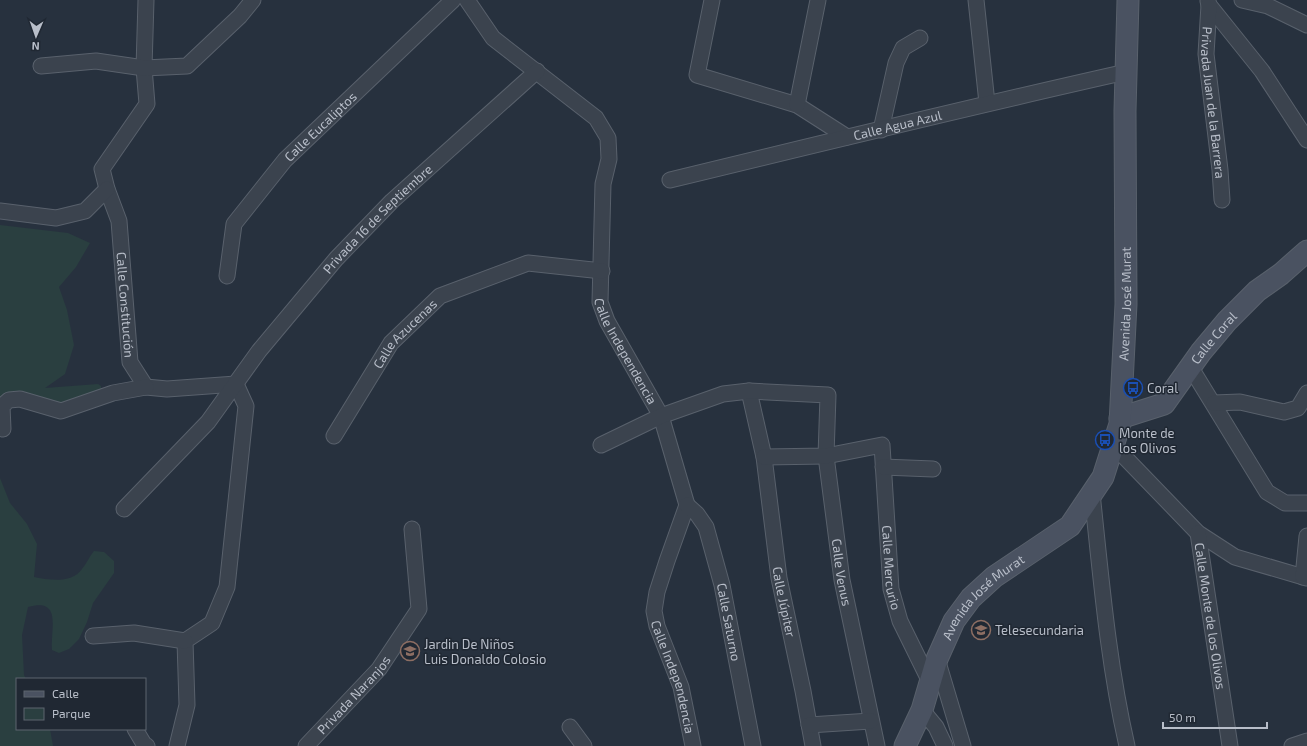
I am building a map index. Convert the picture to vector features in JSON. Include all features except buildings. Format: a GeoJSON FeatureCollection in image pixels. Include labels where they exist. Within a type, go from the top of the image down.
{"type":"FeatureCollection","features":[{"type":"Feature","properties":{"kind":"street","name":"Calle Constitución"},"geometry":{"type":"LineString","coordinates":[[146,0],[144,68],[147,104],[102,169],[107,189],[119,221],[130,362],[146,387]]}},
{"type":"Feature","properties":{"kind":"street"},"geometry":{"type":"LineString","coordinates":[[240,0],[240,16]]}},
{"type":"Feature","properties":{"kind":"street"},"geometry":{"type":"LineString","coordinates":[[41,66],[96,61],[144,68],[187,66],[240,16],[253,0]]}},
{"type":"Feature","properties":{"kind":"street","name":"Calle Eucaliptos"},"geometry":{"type":"LineString","coordinates":[[227,276],[234,224],[285,160],[453,0]]}},
{"type":"Feature","properties":{"kind":"street","name":"Calle Independencia"},"geometry":{"type":"LineString","coordinates":[[467,0],[493,38],[538,71],[596,118],[608,138],[609,159],[603,184],[602,271],[599,289],[600,302],[607,321],[661,416],[687,505],[657,592],[654,611],[657,626],[681,687],[692,745]]}},
{"type":"Feature","properties":{"kind":"street"},"geometry":{"type":"LineString","coordinates":[[712,0],[697,75],[797,105],[847,137]]}},
{"type":"Feature","properties":{"kind":"street"},"geometry":{"type":"LineString","coordinates":[[797,105],[818,0]]}},
{"type":"Feature","properties":{"kind":"street"},"geometry":{"type":"LineString","coordinates":[[976,0],[987,102]]}},
{"type":"Feature","properties":{"kind":"street","name":"Avenida José Murat"},"geometry":{"type":"LineString","coordinates":[[905,746],[922,710],[937,659],[954,621],[971,598],[994,577],[1070,526],[1103,477],[1113,444],[1120,418],[1126,304],[1125,111],[1128,0]]}},
{"type":"Feature","properties":{"kind":"street"},"geometry":{"type":"LineString","coordinates":[[1242,0],[1268,6],[1307,25]]}},
{"type":"Feature","properties":{"kind":"street"},"geometry":{"type":"LineString","coordinates":[[1209,2],[1262,71],[1307,140]]}},
{"type":"Feature","properties":{"kind":"street","name":"Privada Juan de la Barrera"},"geometry":{"type":"LineString","coordinates":[[1209,2],[1206,54],[1220,170],[1222,200]]}},
{"type":"Feature","properties":{"kind":"street"},"geometry":{"type":"LineString","coordinates":[[880,130],[896,63],[903,48],[920,38]]}},
{"type":"Feature","properties":{"kind":"street","name":"Privada 16 de Septiembre"},"geometry":{"type":"LineString","coordinates":[[124,508],[208,422],[259,351],[336,259],[392,201],[538,71]]}},
{"type":"Feature","properties":{"kind":"street","name":"Calle Agua Azul"},"geometry":{"type":"LineString","coordinates":[[670,180],[880,130],[987,102],[1126,72]]}},
{"type":"Feature","properties":{"kind":"street"},"geometry":{"type":"LineString","coordinates":[[0,211],[56,218],[85,212],[107,189]]}},
{"type":"Feature","properties":{"kind":"street","name":"Calle Coral"},"geometry":{"type":"LineString","coordinates":[[1120,418],[1164,404],[1191,368],[1200,352],[1257,291],[1281,274],[1307,251]]}},
{"type":"Feature","properties":{"kind":"street","name":"Calle Azucenas"},"geometry":{"type":"LineString","coordinates":[[334,436],[391,343],[440,296],[528,263],[602,271]]}},
{"type":"Feature","properties":{"kind":"street"},"geometry":{"type":"LineString","coordinates":[[1191,368],[1214,403],[1267,492],[1285,503],[1307,503]]}},
{"type":"Feature","properties":{"kind":"street"},"geometry":{"type":"LineString","coordinates":[[3,429],[2,406],[9,400],[20,399],[61,411],[113,393],[146,387],[167,390],[236,384],[246,406],[227,587],[212,623],[185,641],[134,633],[93,636]]}},
{"type":"Feature","properties":{"kind":"street"},"geometry":{"type":"LineString","coordinates":[[601,445],[661,416],[723,394],[749,391]]}},
{"type":"Feature","properties":{"kind":"street","name":"Calle Venus"},"geometry":{"type":"LineString","coordinates":[[749,391],[828,395],[826,456],[842,580],[855,634],[877,746]]}},
{"type":"Feature","properties":{"kind":"street","name":"Calle Júpiter"},"geometry":{"type":"LineString","coordinates":[[749,391],[764,457],[779,578],[803,691],[812,746]]}},
{"type":"Feature","properties":{"kind":"street"},"geometry":{"type":"LineString","coordinates":[[1214,403],[1240,402],[1284,412],[1298,408],[1307,393]]}},
{"type":"Feature","properties":{"kind":"street","name":"Calle Monte de los Olivos"},"geometry":{"type":"LineString","coordinates":[[1113,444],[1198,533],[1234,557],[1305,578]]}},
{"type":"Feature","properties":{"kind":"street","name":"Calle Mercurio"},"geometry":{"type":"LineString","coordinates":[[826,456],[882,445],[891,588],[900,621],[930,682]]}},
{"type":"Feature","properties":{"kind":"street"},"geometry":{"type":"LineString","coordinates":[[764,457],[826,456]]}},
{"type":"Feature","properties":{"kind":"street"},"geometry":{"type":"LineString","coordinates":[[883,466],[933,470]]}},
{"type":"Feature","properties":{"kind":"street"},"geometry":{"type":"LineString","coordinates":[[1092,493],[1106,625],[1120,715],[1127,746]]}},
{"type":"Feature","properties":{"kind":"street","name":"Calle Saturno"},"geometry":{"type":"LineString","coordinates":[[687,505],[697,514],[706,528],[722,585],[753,746]]}},
{"type":"Feature","properties":{"kind":"street","name":"Privada Naranjos"},"geometry":{"type":"LineString","coordinates":[[306,746],[379,669],[419,609],[412,528]]}},
{"type":"Feature","properties":{"kind":"street","name":"Calle Monte de los Olivos"},"geometry":{"type":"LineString","coordinates":[[1198,533],[1230,746]]}},
{"type":"Feature","properties":{"kind":"street"},"geometry":{"type":"LineString","coordinates":[[1305,578],[1307,536]]}},
{"type":"Feature","properties":{"kind":"street"},"geometry":{"type":"LineString","coordinates":[[177,746],[187,705],[185,641]]}},
{"type":"Feature","properties":{"kind":"street"},"geometry":{"type":"LineString","coordinates":[[937,659],[963,746]]}},
{"type":"Feature","properties":{"kind":"street"},"geometry":{"type":"LineString","coordinates":[[922,710],[936,727],[945,746]]}},
{"type":"Feature","properties":{"kind":"street"},"geometry":{"type":"LineString","coordinates":[[809,725],[871,721]]}},
{"type":"Feature","properties":{"kind":"street"},"geometry":{"type":"LineString","coordinates":[[570,727],[584,746]]}},
{"type":"Feature","properties":{"kind":"street"},"geometry":{"type":"LineString","coordinates":[[136,730],[147,746]]}},
{"type":"Feature","properties":{"kind":"street"},"geometry":{"type":"LineString","coordinates":[[1292,746],[1307,741]]}},
{"type":"Feature","properties":{"kind":"green space"},"geometry":{"type":"Polygon","coordinates":[[[0,225],[68,233],[90,243],[76,267],[59,287],[67,310],[74,345],[65,374],[45,388],[98,384],[101,386],[101,390],[75,402],[14,407],[0,417],[0,225]]]}},
{"type":"Feature","properties":{"kind":"green space"},"geometry":{"type":"Polygon","coordinates":[[[0,478],[10,503],[27,524],[37,544],[34,577],[60,580],[72,577],[78,574],[94,551],[104,552],[114,561],[114,573],[93,603],[87,622],[79,639],[69,649],[59,653],[52,650],[53,625],[50,611],[46,607],[39,605],[28,607],[22,635],[24,675],[26,678],[16,678],[16,730],[50,730],[53,746],[0,746],[0,478]]]}},
{"type":"Feature","properties":{"kind":"place","name":"Coral"},"geometry":{"type":"Point","coordinates":[1133,388]}},
{"type":"Feature","properties":{"kind":"place","name":"Monte de los Olivos"},"geometry":{"type":"Point","coordinates":[1105,440]}},
{"type":"Feature","properties":{"kind":"place","name":"Telesecundaria"},"geometry":{"type":"Point","coordinates":[981,630]}},
{"type":"Feature","properties":{"kind":"place","name":"Jardin De Niños Luis Donaldo Colosio"},"geometry":{"type":"Point","coordinates":[410,651]}}]}
